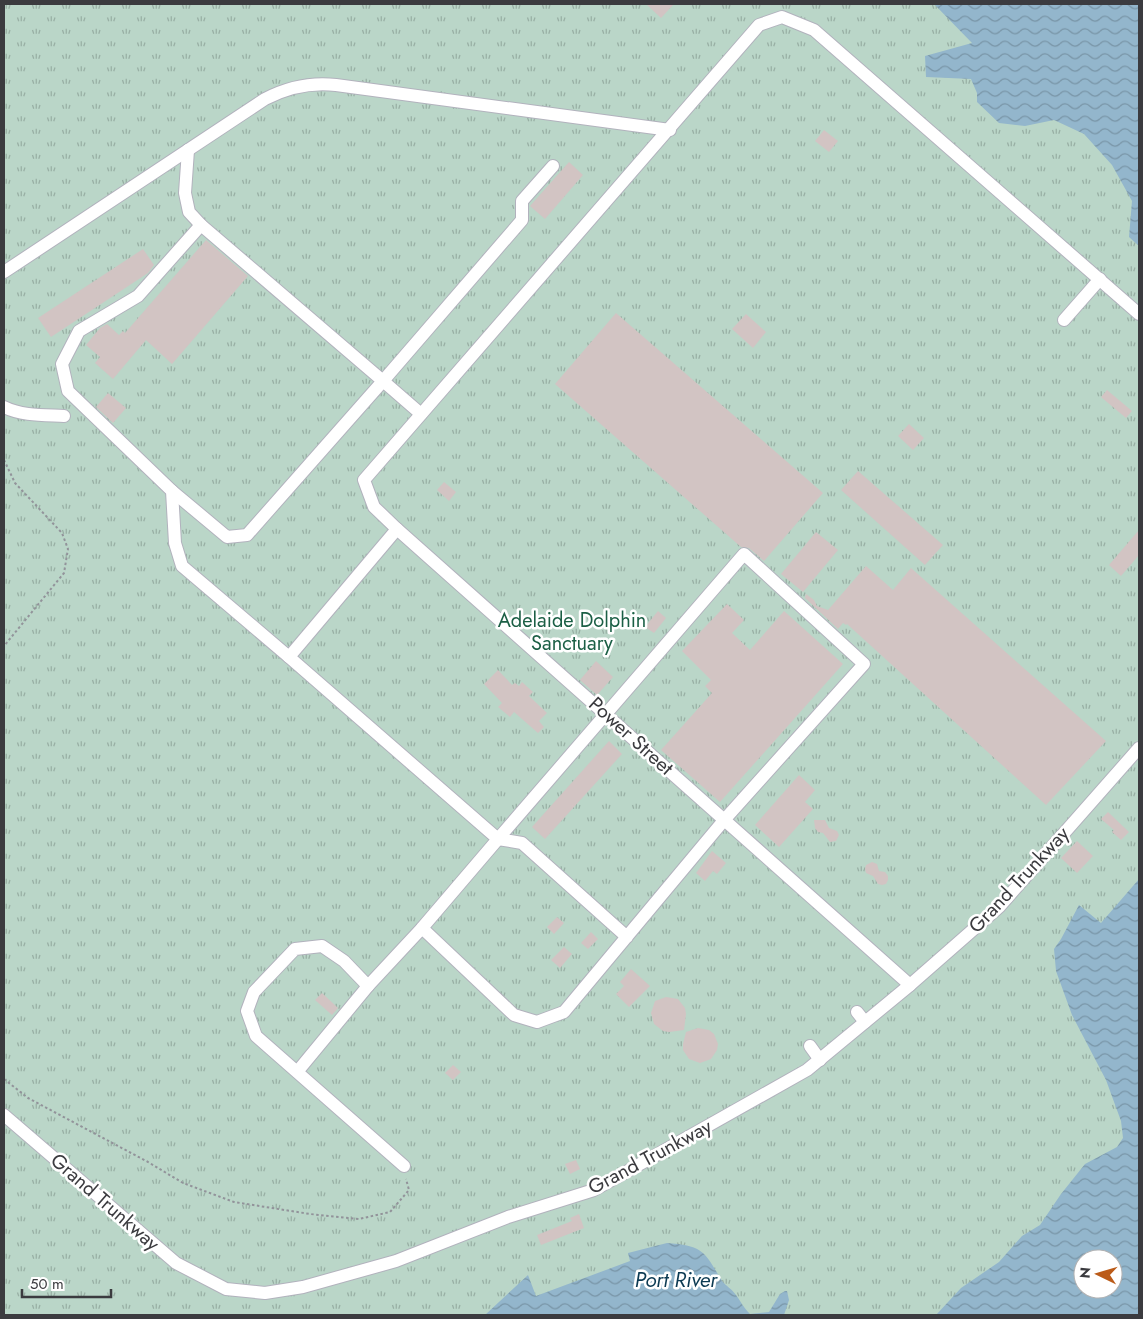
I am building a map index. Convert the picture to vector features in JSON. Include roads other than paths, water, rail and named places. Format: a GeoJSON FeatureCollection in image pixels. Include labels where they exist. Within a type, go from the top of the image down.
{"type":"FeatureCollection","features":[{"type":"Feature","properties":{"kind":"lane"},"geometry":{"type":"LineString","coordinates":[[188,150],[185,193],[189,212],[201,225],[421,414],[670,130],[759,25],[782,17],[814,30],[1139,314]]}},
{"type":"Feature","properties":{"kind":"lane"},"geometry":{"type":"LineString","coordinates":[[4,272],[265,99],[291,88],[315,84],[336,85],[670,130]]}},
{"type":"Feature","properties":{"kind":"lane"},"geometry":{"type":"LineString","coordinates":[[201,225],[138,296],[79,331],[62,364],[68,391],[172,491],[227,537],[247,535],[522,220],[522,201],[553,166]]}},
{"type":"Feature","properties":{"kind":"lane"},"geometry":{"type":"LineString","coordinates":[[1064,320],[1100,279]]}},
{"type":"Feature","properties":{"kind":"lane"},"geometry":{"type":"LineString","coordinates":[[4,407],[11,411],[33,415],[64,416]]}},
{"type":"Feature","properties":{"kind":"lane","name":"Power Street"},"geometry":{"type":"LineString","coordinates":[[421,414],[364,480],[374,507],[910,985]]}},
{"type":"Feature","properties":{"kind":"lane"},"geometry":{"type":"LineString","coordinates":[[172,491],[175,543],[182,566],[498,839],[522,843],[627,937]]}},
{"type":"Feature","properties":{"kind":"lane"},"geometry":{"type":"LineString","coordinates":[[289,657],[397,529]]}},
{"type":"Feature","properties":{"kind":"lane"},"geometry":{"type":"LineString","coordinates":[[297,1072],[368,986],[422,928],[744,554],[864,664],[725,820],[564,1012],[537,1022],[514,1015],[422,928]]}},
{"type":"Feature","properties":{"kind":"lane","name":"Grand Trunkway"},"geometry":{"type":"LineString","coordinates":[[4,1115],[176,1263],[226,1289],[266,1293],[303,1287],[396,1261],[508,1217],[594,1190],[807,1070],[820,1060],[861,1017],[910,985],[999,907],[1139,748]]}},
{"type":"Feature","properties":{"kind":"lane"},"geometry":{"type":"LineString","coordinates":[[368,986],[344,961],[322,946],[295,949],[254,992],[247,1011],[256,1036],[404,1166]]}},
{"type":"Feature","properties":{"kind":"lane"},"geometry":{"type":"LineString","coordinates":[[810,1046],[820,1060]]}},
{"type":"Feature","properties":{"kind":"water"},"geometry":{"type":"Polygon","coordinates":[[[934,4],[1139,4],[1139,246],[1129,237],[1132,201],[1112,165],[1084,134],[1054,120],[1025,126],[999,123],[977,102],[977,93],[971,79],[926,77],[925,56],[972,43],[934,4]]]}},
{"type":"Feature","properties":{"kind":"water"},"geometry":{"type":"Polygon","coordinates":[[[1139,879],[1139,1315],[936,1315],[961,1288],[999,1262],[1022,1236],[1040,1225],[1061,1194],[1085,1164],[1117,1147],[1123,1138],[1121,1121],[1106,1080],[1072,1015],[1056,971],[1054,949],[1079,905],[1101,923],[1139,879]]]}},
{"type":"Feature","properties":{"kind":"water","name":"Port River"},"geometry":{"type":"Polygon","coordinates":[[[667,1243],[689,1246],[702,1252],[722,1281],[750,1314],[769,1312],[780,1294],[787,1291],[789,1300],[784,1315],[485,1315],[528,1275],[536,1296],[630,1261],[628,1253],[667,1243]]]}},
{"type":"Feature","properties":{"kind":"park label","name":"Adelaide Dolphin Sanctuary"},"geometry":{"type":"Point","coordinates":[572,632]}}]}
